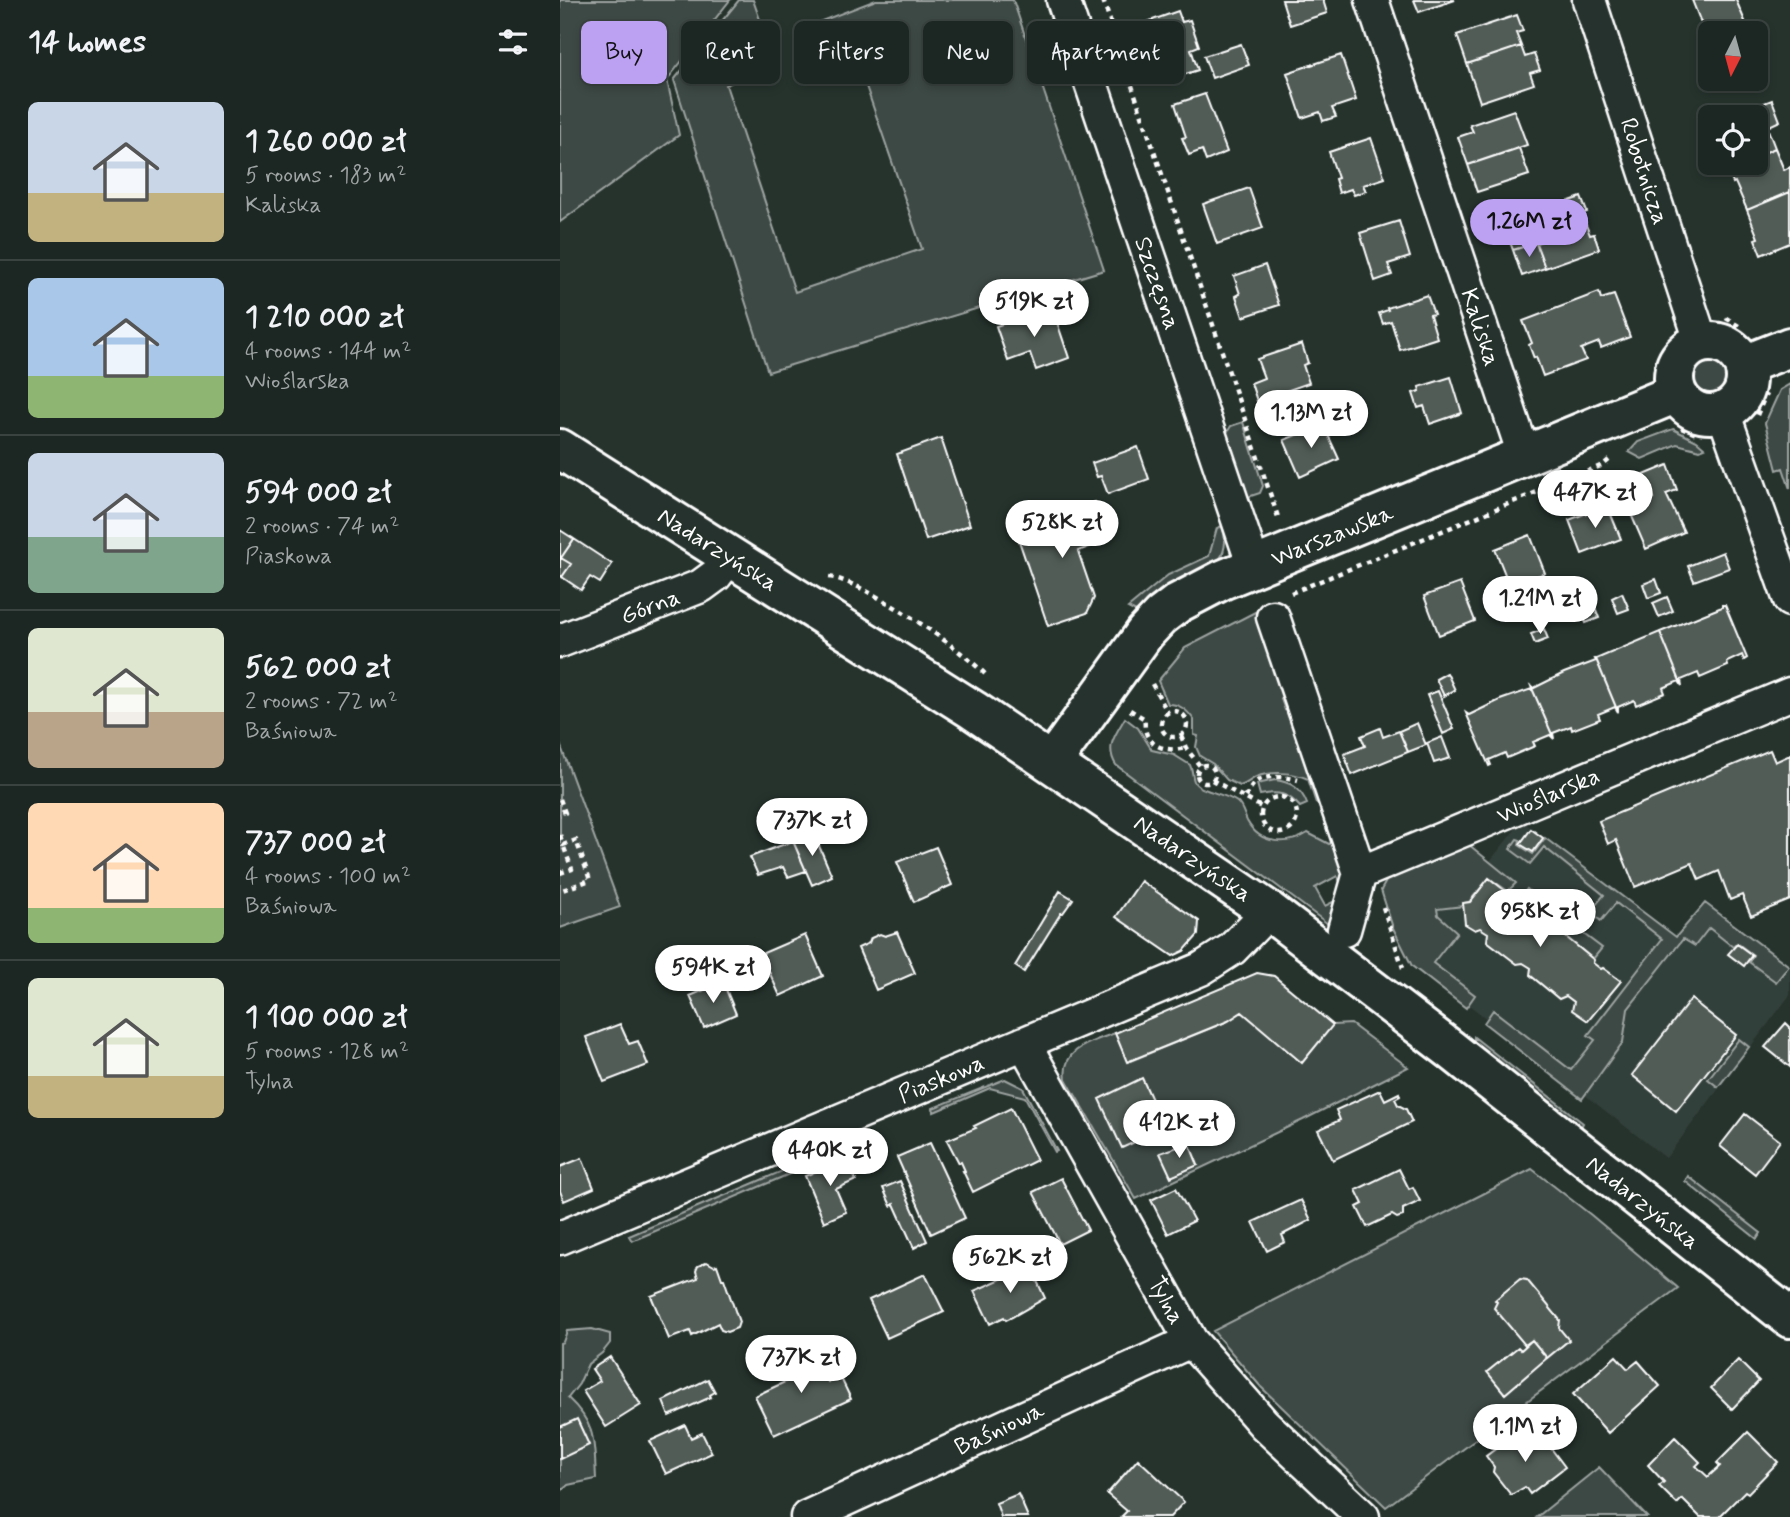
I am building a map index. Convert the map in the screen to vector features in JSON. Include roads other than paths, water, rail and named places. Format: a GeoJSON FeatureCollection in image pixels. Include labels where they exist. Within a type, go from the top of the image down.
{"type":"FeatureCollection","features":[{"type":"Feature","properties":{"kind":"street","name":"Szczęsna"},"geometry":{"type":"LineString","coordinates":[[1063,0],[1254,567]]}},
{"type":"Feature","properties":{"kind":"street","name":"Kaliska"},"geometry":{"type":"LineString","coordinates":[[1372,0],[1524,455]]}},
{"type":"Feature","properties":{"kind":"street","name":"Robotnicza"},"geometry":{"type":"LineString","coordinates":[[1589,0],[1686,339]]}},
{"type":"Feature","properties":{"kind":"street"},"geometry":{"type":"LineString","coordinates":[[1757,377],[1731,347],[1686,339],[1689,348],[1676,364],[1670,396],[1691,409],[1712,414],[1727,423],[1790,600]]}},
{"type":"Feature","properties":{"kind":"street"},"geometry":{"type":"LineString","coordinates":[[1727,423],[1741,398],[1747,376],[1757,377],[1790,346]]}},
{"type":"Feature","properties":{"kind":"street","name":"Warszawska"},"geometry":{"type":"LineString","coordinates":[[1052,762],[1145,633],[1161,616],[1198,591],[1670,396]]}},
{"type":"Feature","properties":{"kind":"street","name":"Nadarzyńska"},"geometry":{"type":"LineString","coordinates":[[560,449],[940,688],[1269,911],[1450,1049],[1790,1318]]}},
{"type":"Feature","properties":{"kind":"street","name":"Górna"},"geometry":{"type":"LineString","coordinates":[[560,641],[701,586],[716,575],[730,557]]}},
{"type":"Feature","properties":{"kind":"street"},"geometry":{"type":"LineString","coordinates":[[1277,607],[1360,873],[1344,930]]}},
{"type":"Feature","properties":{"kind":"street","name":"Wioślarska"},"geometry":{"type":"LineString","coordinates":[[1360,873],[1790,694]]}},
{"type":"Feature","properties":{"kind":"street","name":"Piaskowa"},"geometry":{"type":"LineString","coordinates":[[560,1238],[1216,961],[1232,949],[1269,911]]}},
{"type":"Feature","properties":{"kind":"street","name":"Tylna"},"geometry":{"type":"LineString","coordinates":[[1024,1043],[1191,1341],[1264,1424],[1363,1517]]}},
{"type":"Feature","properties":{"kind":"street","name":"Baśniowa"},"geometry":{"type":"LineString","coordinates":[[807,1517],[1191,1341]]}}]}
